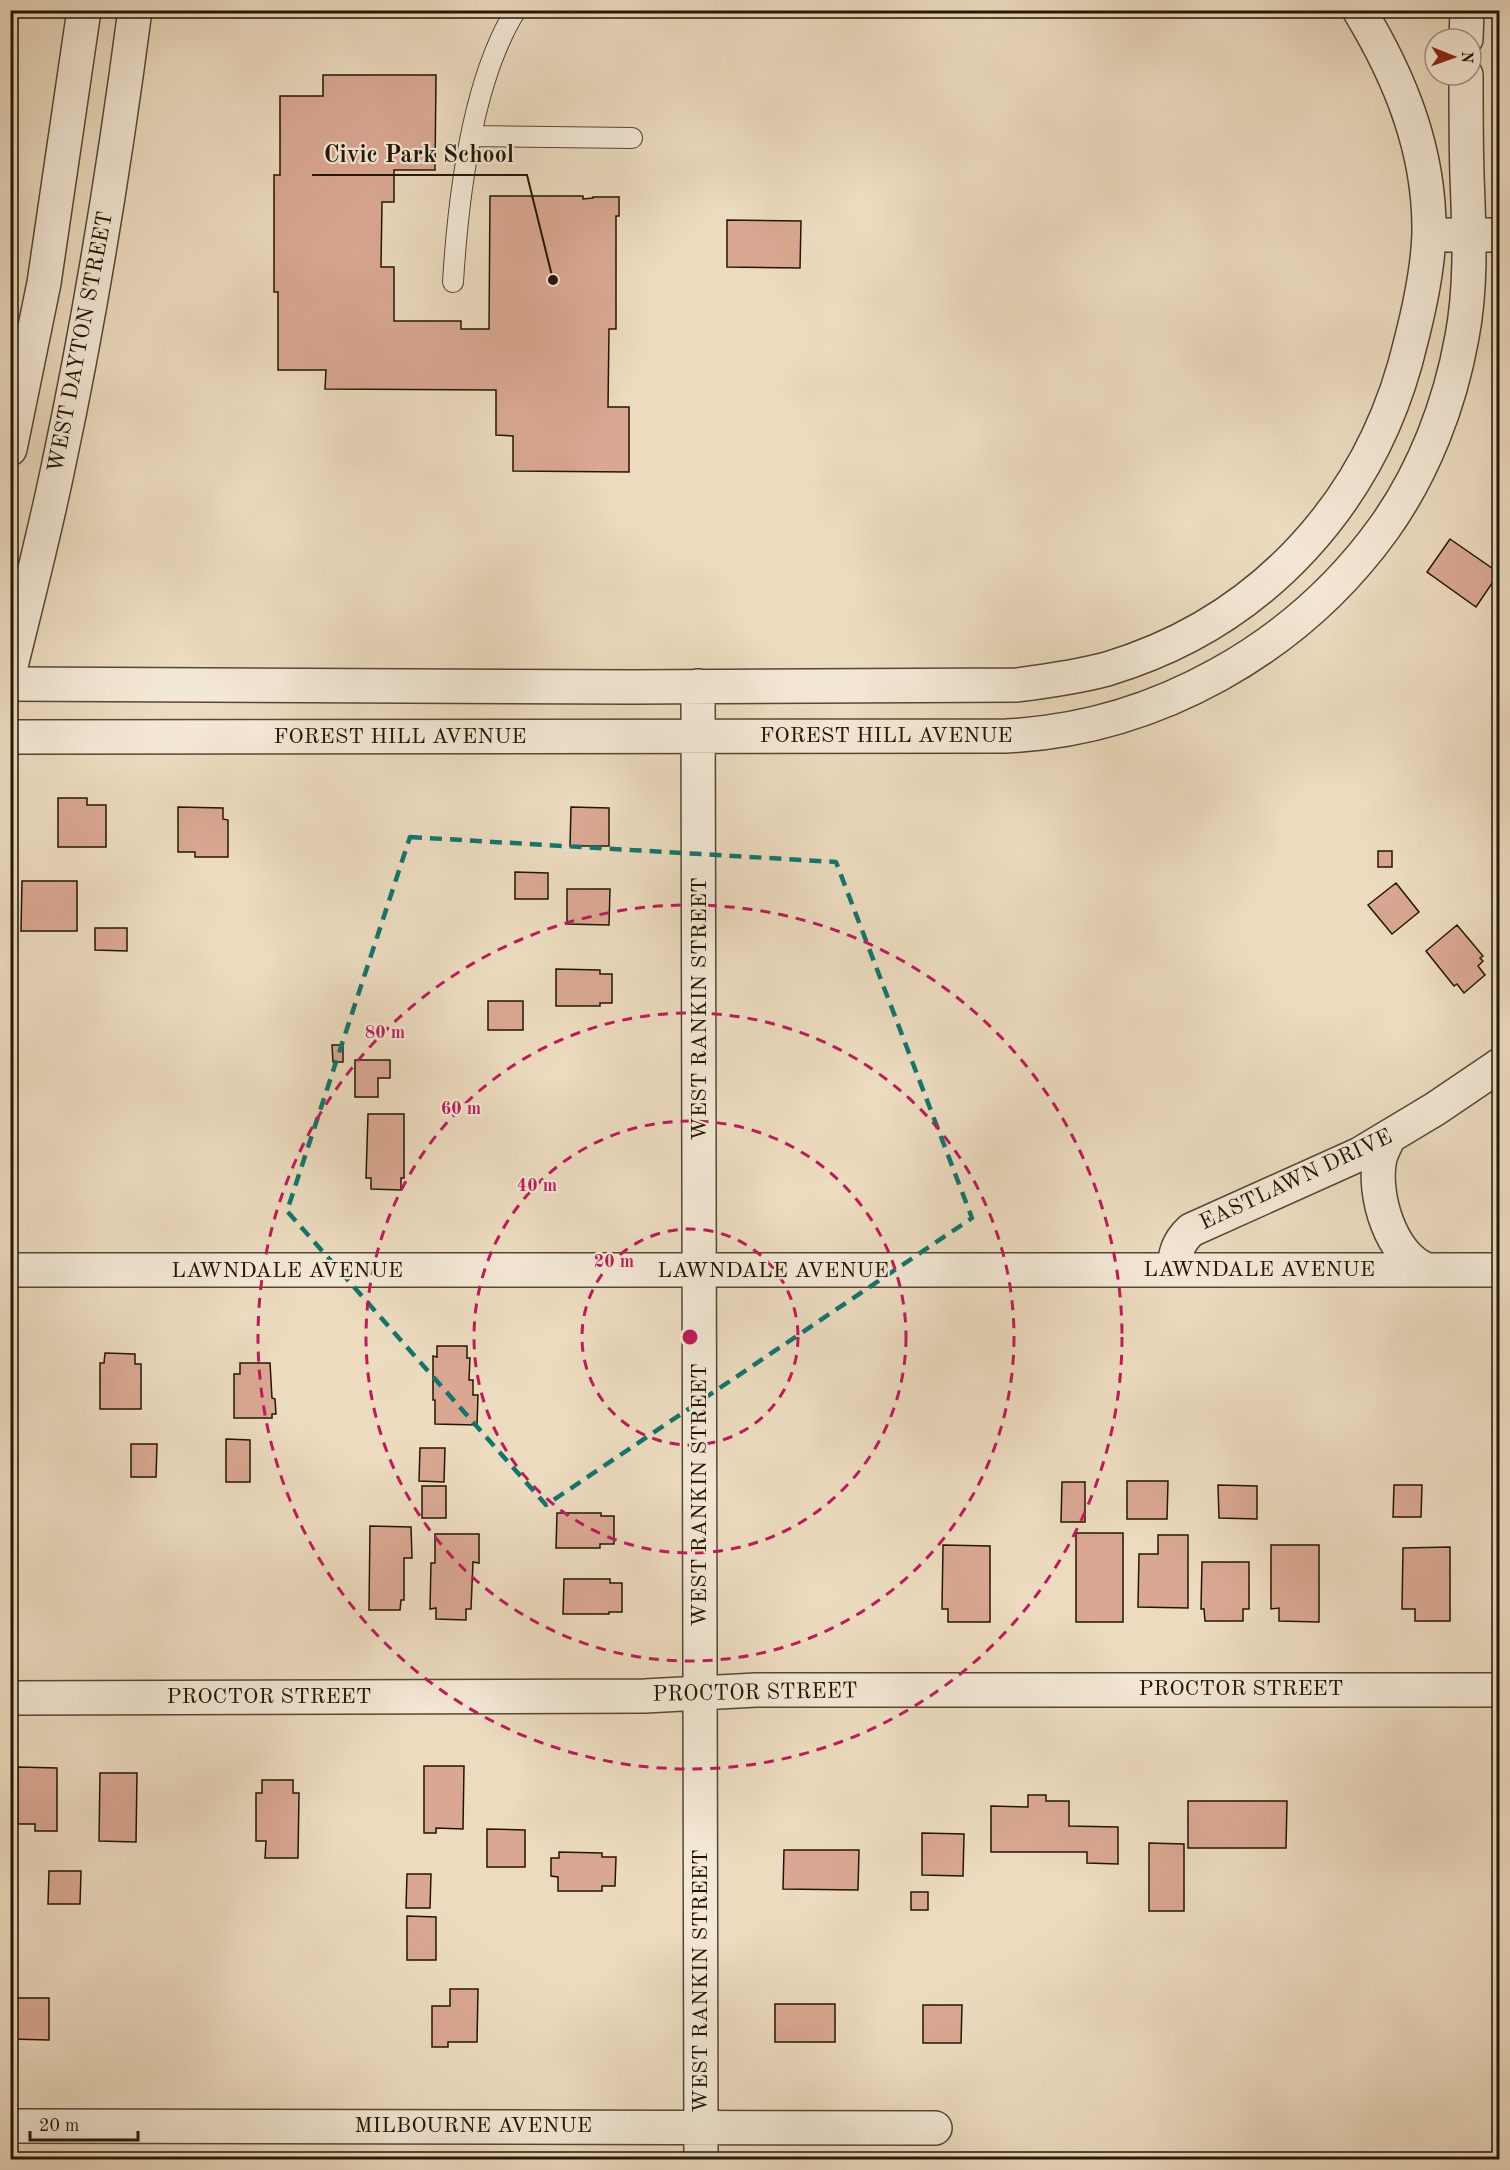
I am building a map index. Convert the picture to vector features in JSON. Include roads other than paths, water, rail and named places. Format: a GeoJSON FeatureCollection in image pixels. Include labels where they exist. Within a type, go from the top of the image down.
{"type":"FeatureCollection","features":[{"type":"Feature","properties":{"kind":"street"},"geometry":{"type":"LineString","coordinates":[[10,449],[44,283],[84,10]]}},
{"type":"Feature","properties":{"kind":"street","name":"WEST DAYTON STREET"},"geometry":{"type":"LineString","coordinates":[[10,670],[62,451],[105,225],[135,10]]}},
{"type":"Feature","properties":{"kind":"street"},"geometry":{"type":"LineString","coordinates":[[10,684],[1017,685],[1078,676],[1169,646],[1196,632],[1251,595],[1283,568],[1326,521],[1364,466],[1381,433],[1406,363],[1419,308],[1429,235],[1426,191],[1415,130],[1395,74],[1359,10]]}},
{"type":"Feature","properties":{"kind":"street"},"geometry":{"type":"LineString","coordinates":[[1466,27],[1467,10]]}},
{"type":"Feature","properties":{"kind":"street","name":"FOREST HILL AVENUE"},"geometry":{"type":"LineString","coordinates":[[10,737],[979,737],[1049,732],[1107,720],[1156,704],[1220,674],[1269,642],[1318,602],[1360,558],[1384,527],[1415,475],[1442,416],[1457,363],[1484,235],[1467,87]]}},
{"type":"Feature","properties":{"kind":"street"},"geometry":{"type":"LineString","coordinates":[[54,217],[105,225]]}},
{"type":"Feature","properties":{"kind":"street"},"geometry":{"type":"LineString","coordinates":[[1429,235],[1484,235]]}},
{"type":"Feature","properties":{"kind":"street"},"geometry":{"type":"LineString","coordinates":[[461,686],[461,737]]}},
{"type":"Feature","properties":{"kind":"street","name":"WEST RANKIN STREET"},"geometry":{"type":"LineString","coordinates":[[698,686],[701,2160]]}},
{"type":"Feature","properties":{"kind":"street","name":"EASTLAWN DRIVE"},"geometry":{"type":"LineString","coordinates":[[1174,1270],[1176,1249],[1191,1230],[1343,1163],[1389,1137],[1500,1065]]}},
{"type":"Feature","properties":{"kind":"street"},"geometry":{"type":"LineString","coordinates":[[1389,1137],[1379,1167],[1380,1193],[1384,1209],[1399,1248],[1412,1262],[1428,1270]]}},
{"type":"Feature","properties":{"kind":"street","name":"LAWNDALE AVENUE"},"geometry":{"type":"LineString","coordinates":[[10,1270],[1500,1270]]}},
{"type":"Feature","properties":{"kind":"street","name":"PROCTOR STREET"},"geometry":{"type":"LineString","coordinates":[[10,1698],[633,1696],[756,1690],[1500,1690]]}},
{"type":"Feature","properties":{"kind":"street","name":"MILBOURNE AVENUE"},"geometry":{"type":"LineString","coordinates":[[10,2126],[935,2128]]}},
{"type":"Feature","properties":{"kind":"lane"},"geometry":{"type":"LineString","coordinates":[[453,282],[459,221],[472,136],[489,66],[516,10]]}},
{"type":"Feature","properties":{"kind":"lane"},"geometry":{"type":"LineString","coordinates":[[472,136],[632,138]]}},
{"type":"Feature","properties":{"kind":"place","name":"Civic Park School"},"geometry":{"type":"Point","coordinates":[553,280]}}]}
